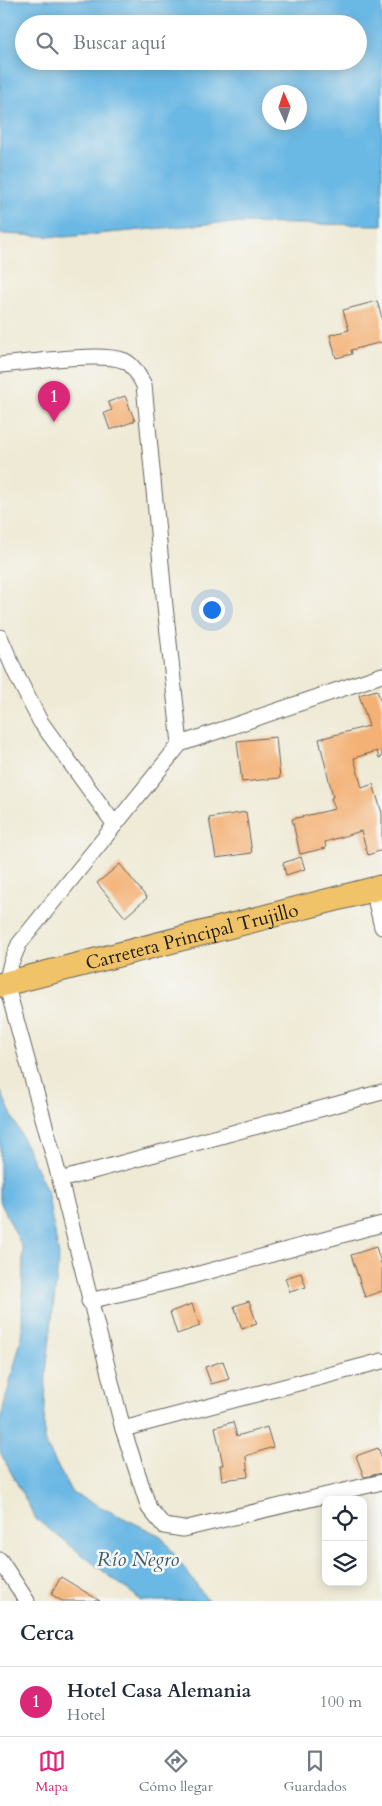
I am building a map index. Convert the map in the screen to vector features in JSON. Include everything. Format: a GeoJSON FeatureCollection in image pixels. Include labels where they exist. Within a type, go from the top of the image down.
{"type":"FeatureCollection","features":[{"type":"Feature","properties":{"kind":"main road","name":"Carretera Principal Trujillo"},"geometry":{"type":"LineString","coordinates":[[3,984],[377,889]]}},
{"type":"Feature","properties":{"kind":"street"},"geometry":{"type":"LineString","coordinates":[[0,366],[97,357],[126,361],[137,372],[144,385],[180,744]]}},
{"type":"Feature","properties":{"kind":"street"},"geometry":{"type":"LineString","coordinates":[[0,637],[40,721],[115,825]]}},
{"type":"Feature","properties":{"kind":"street"},"geometry":{"type":"LineString","coordinates":[[382,675],[180,744],[19,944],[3,984],[60,1180],[122,1429],[149,1508],[164,1526],[183,1529],[382,1482]]}},
{"type":"Feature","properties":{"kind":"street"},"geometry":{"type":"LineString","coordinates":[[377,889],[382,927]]}},
{"type":"Feature","properties":{"kind":"street"},"geometry":{"type":"LineString","coordinates":[[60,1180],[382,1092]]}},
{"type":"Feature","properties":{"kind":"street"},"geometry":{"type":"LineString","coordinates":[[89,1301],[177,1280],[382,1224]]}},
{"type":"Feature","properties":{"kind":"street"},"geometry":{"type":"LineString","coordinates":[[122,1429],[382,1362]]}},
{"type":"Feature","properties":{"kind":"street"},"geometry":{"type":"LineString","coordinates":[[0,1560],[27,1601]]}},
{"type":"Feature","properties":{"kind":"water"},"geometry":{"type":"Polygon","coordinates":[[[0,0],[382,0],[382,225],[219,223],[64,237],[0,234],[0,0]]]}},
{"type":"Feature","properties":{"kind":"water","name":"Río Negro"},"geometry":{"type":"Polygon","coordinates":[[[0,1090],[47,1191],[59,1256],[46,1373],[44,1441],[72,1493],[161,1536],[208,1601],[142,1601],[36,1519],[0,1452],[0,1421],[22,1336],[23,1249],[0,1201],[0,1090]]]}},
{"type":"Feature","properties":{"kind":"building"},"geometry":{"type":"Polygon","coordinates":[[[377,301],[382,318],[382,342],[351,350],[352,354],[336,358],[330,335],[349,330],[343,310],[377,301]]]}},
{"type":"Feature","properties":{"kind":"building"},"geometry":{"type":"Polygon","coordinates":[[[125,396],[135,421],[110,430],[104,413],[112,410],[108,402],[125,396]]]}},
{"type":"Feature","properties":{"kind":"building"},"geometry":{"type":"Polygon","coordinates":[[[377,690],[382,706],[382,757],[379,758],[377,751],[354,758],[362,788],[373,784],[382,813],[382,850],[368,855],[361,831],[325,842],[326,848],[300,854],[292,819],[335,809],[319,739],[369,726],[359,695],[377,690]]]}},
{"type":"Feature","properties":{"kind":"building"},"geometry":{"type":"Polygon","coordinates":[[[276,737],[280,778],[242,782],[237,741],[276,737]]]}},
{"type":"Feature","properties":{"kind":"building"},"geometry":{"type":"Polygon","coordinates":[[[246,812],[252,853],[216,858],[209,818],[246,812]]]}},
{"type":"Feature","properties":{"kind":"building"},"geometry":{"type":"Polygon","coordinates":[[[301,857],[305,869],[286,875],[283,863],[301,857]]]}},
{"type":"Feature","properties":{"kind":"building"},"geometry":{"type":"Polygon","coordinates":[[[120,864],[147,898],[125,917],[97,883],[120,864]]]}},
{"type":"Feature","properties":{"kind":"building"},"geometry":{"type":"Polygon","coordinates":[[[376,1247],[382,1266],[382,1291],[365,1297],[351,1255],[376,1247]]]}},
{"type":"Feature","properties":{"kind":"building"},"geometry":{"type":"Polygon","coordinates":[[[301,1273],[306,1287],[290,1292],[285,1278],[301,1273]]]}},
{"type":"Feature","properties":{"kind":"building"},"geometry":{"type":"Polygon","coordinates":[[[249,1301],[257,1324],[242,1329],[234,1306],[249,1301]]]}},
{"type":"Feature","properties":{"kind":"building"},"geometry":{"type":"Polygon","coordinates":[[[192,1304],[200,1326],[177,1334],[170,1312],[192,1304]]]}},
{"type":"Feature","properties":{"kind":"building"},"geometry":{"type":"Polygon","coordinates":[[[223,1361],[229,1379],[211,1384],[205,1367],[223,1361]]]}},
{"type":"Feature","properties":{"kind":"building"},"geometry":{"type":"Polygon","coordinates":[[[233,1422],[237,1436],[267,1427],[273,1447],[246,1456],[248,1477],[222,1480],[220,1465],[223,1465],[215,1427],[233,1422]]]}},
{"type":"Feature","properties":{"kind":"building"},"geometry":{"type":"Polygon","coordinates":[[[378,1448],[382,1458],[382,1473],[364,1477],[356,1456],[378,1448]]]}},
{"type":"Feature","properties":{"kind":"building"},"geometry":{"type":"Polygon","coordinates":[[[61,1577],[100,1601],[62,1601],[51,1594],[61,1577]]]}},
{"type":"Feature","properties":{"kind":"place","name":"Hotel Casa Alemania"},"geometry":{"type":"Point","coordinates":[54,422]}}]}
